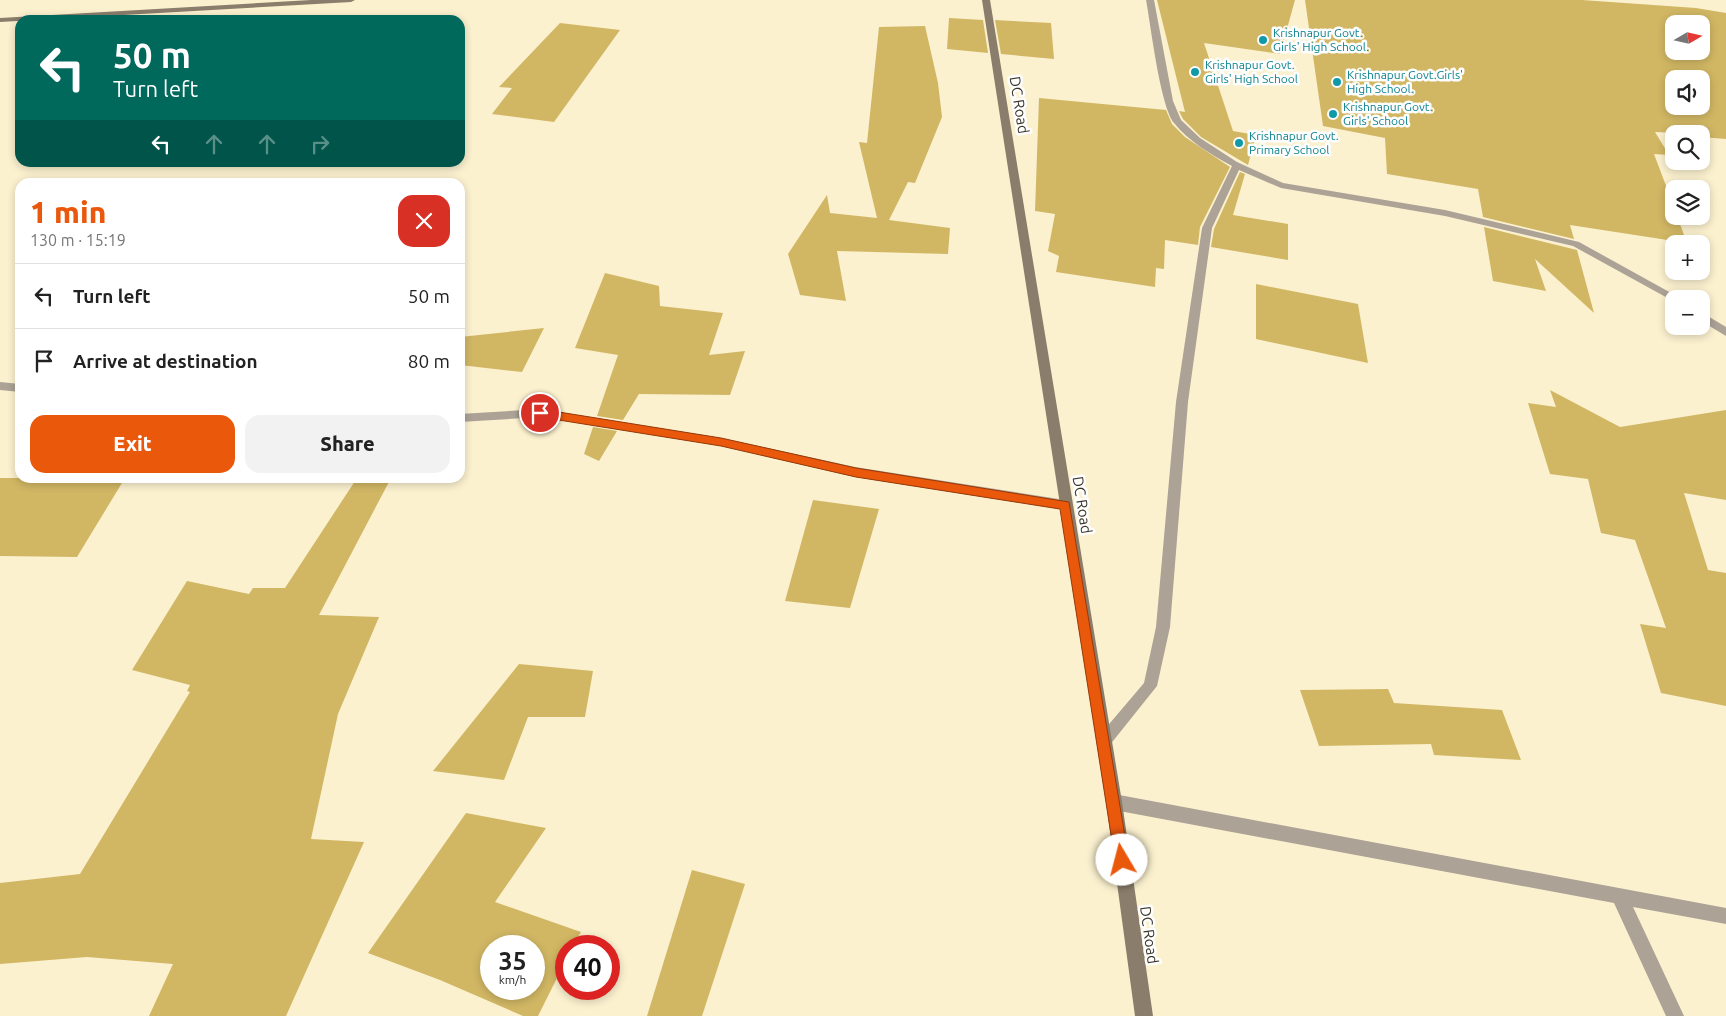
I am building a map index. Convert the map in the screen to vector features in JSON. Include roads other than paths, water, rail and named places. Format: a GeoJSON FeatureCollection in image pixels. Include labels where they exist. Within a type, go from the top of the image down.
{"type":"FeatureCollection","features":[{"type":"Feature","properties":{"kind":"street"},"geometry":{"type":"LineString","coordinates":[[88,15],[351,0]]}},
{"type":"Feature","properties":{"kind":"street","name":"DC Road"},"geometry":{"type":"LineString","coordinates":[[986,0],[1065,505],[1114,802],[1144,1016]]}},
{"type":"Feature","properties":{"kind":"street"},"geometry":{"type":"LineString","coordinates":[[1150,0],[1169,101],[1177,121],[1197,140],[1236,165],[1281,185],[1445,212],[1576,244],[1665,292]]}},
{"type":"Feature","properties":{"kind":"street"},"geometry":{"type":"LineString","coordinates":[[0,20],[15,19]]}},
{"type":"Feature","properties":{"kind":"street"},"geometry":{"type":"LineString","coordinates":[[1104,742],[1150,686],[1163,627],[1182,402],[1207,228],[1236,165]]}},
{"type":"Feature","properties":{"kind":"street"},"geometry":{"type":"LineString","coordinates":[[1710,322],[1726,332]]}},
{"type":"Feature","properties":{"kind":"street"},"geometry":{"type":"LineString","coordinates":[[0,386],[15,388]]}},
{"type":"Feature","properties":{"kind":"street"},"geometry":{"type":"LineString","coordinates":[[465,418],[540,413],[721,442],[856,472],[1065,505]]}},
{"type":"Feature","properties":{"kind":"street"},"geometry":{"type":"LineString","coordinates":[[1114,802],[1726,916]]}},
{"type":"Feature","properties":{"kind":"street"},"geometry":{"type":"LineString","coordinates":[[1619,895],[1675,1016]]}},
{"type":"Feature","properties":{"kind":"place","name":"Krishnapur Govt. Girls' High School."},"geometry":{"type":"Point","coordinates":[1263,40]}},
{"type":"Feature","properties":{"kind":"place","name":"Krishnapur Govt. Girls' High School"},"geometry":{"type":"Point","coordinates":[1195,72]}},
{"type":"Feature","properties":{"kind":"place","name":"Krishnapur Govt.Girls' High School."},"geometry":{"type":"Point","coordinates":[1337,82]}},
{"type":"Feature","properties":{"kind":"place","name":"Krishnapur Govt. Girls' School"},"geometry":{"type":"Point","coordinates":[1333,114]}},
{"type":"Feature","properties":{"kind":"place","name":"Krishnapur Govt. Primary School"},"geometry":{"type":"Point","coordinates":[1239,143]}}]}
